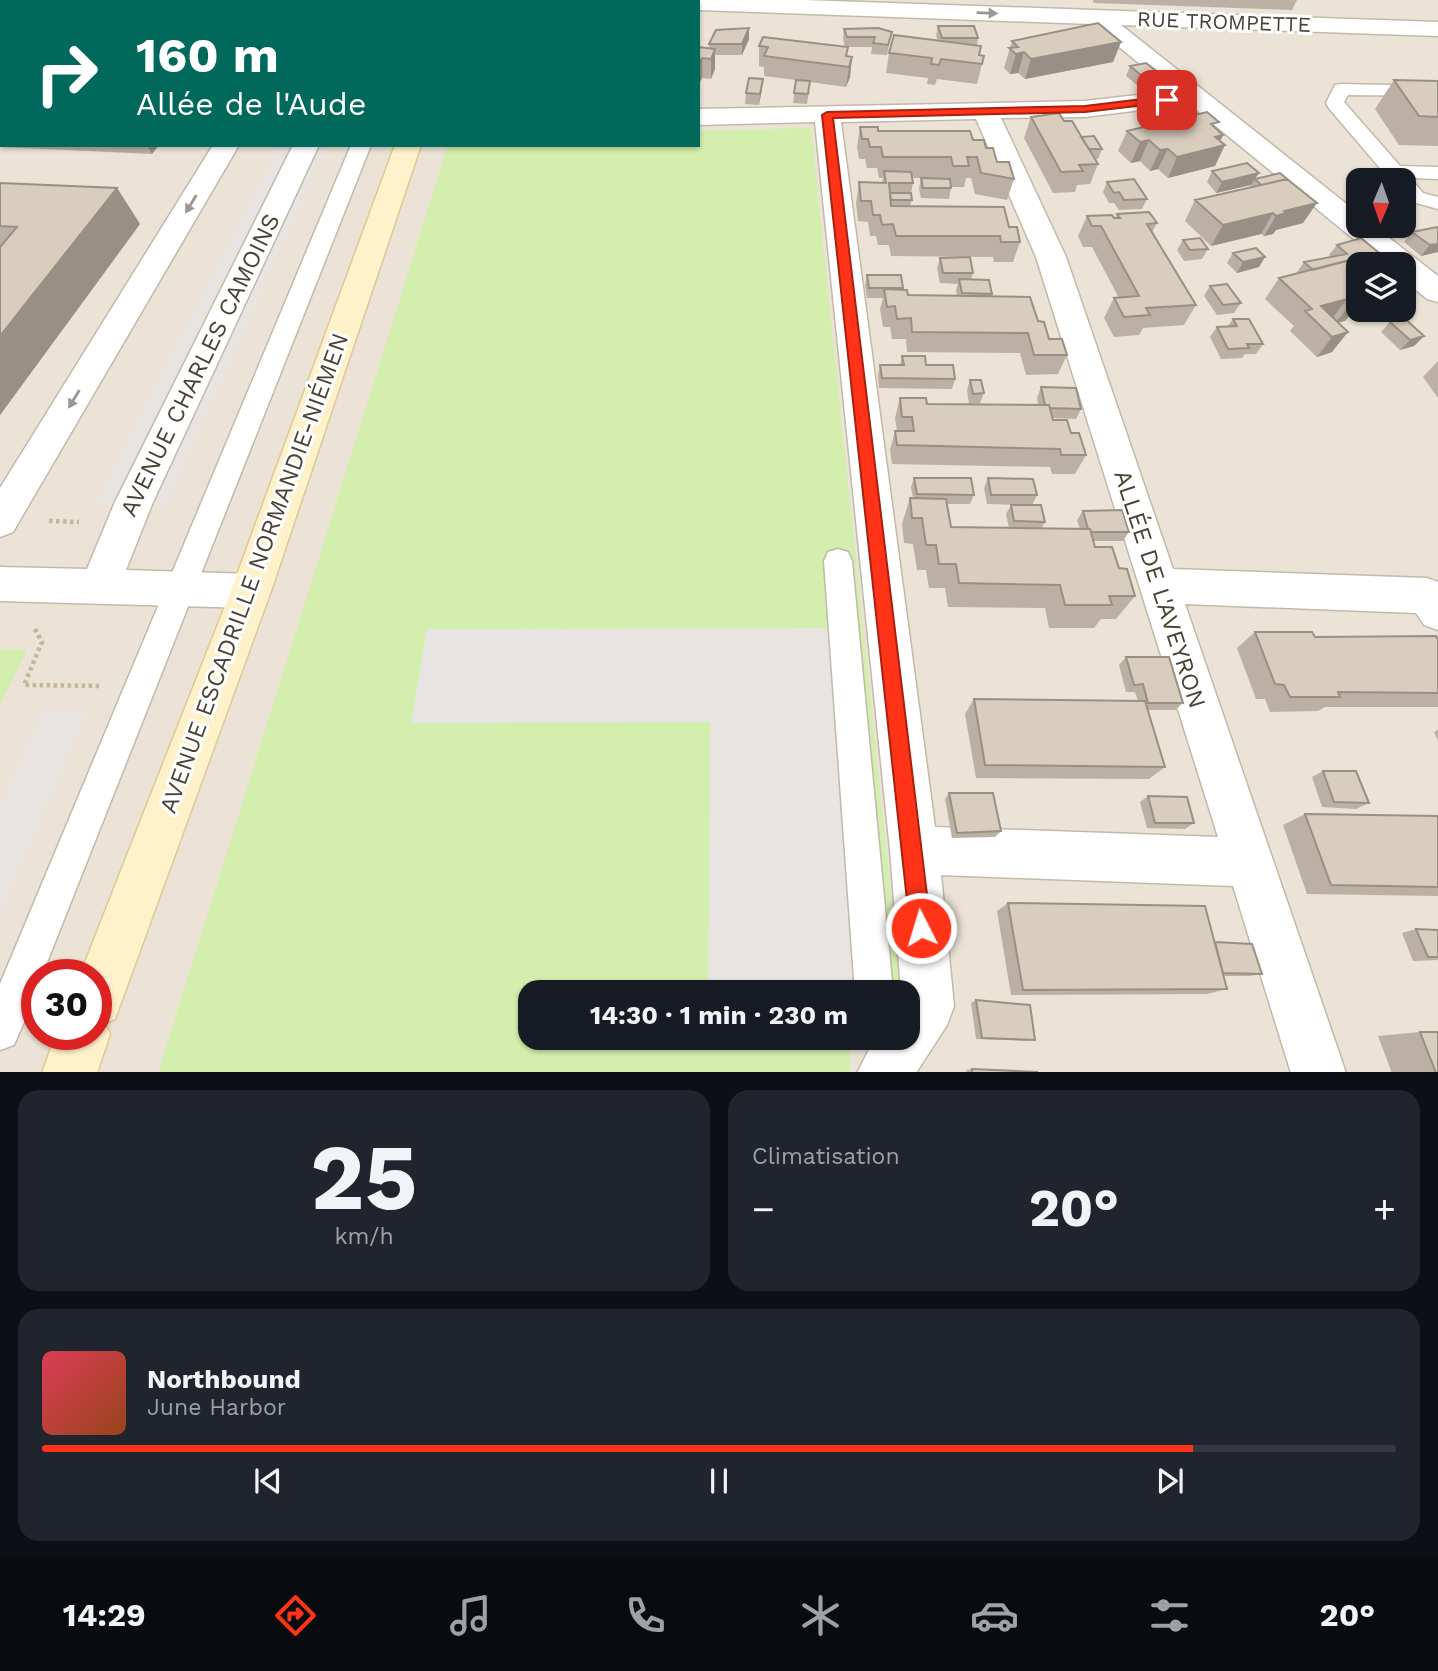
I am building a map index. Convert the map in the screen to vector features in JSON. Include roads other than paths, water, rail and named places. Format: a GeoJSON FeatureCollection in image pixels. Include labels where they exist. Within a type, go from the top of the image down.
{"type":"FeatureCollection","features":[{"type":"Feature","properties":{"kind":"street","name":"RUE TROMPETTE"},"geometry":{"type":"LineString","coordinates":[[700,3],[1097,17],[1332,11]]}},
{"type":"Feature","properties":{"kind":"street"},"geometry":{"type":"LineString","coordinates":[[1332,11],[1438,11]]}},
{"type":"Feature","properties":{"kind":"street"},"geometry":{"type":"LineString","coordinates":[[1332,11],[1438,29]]}},
{"type":"Feature","properties":{"kind":"street"},"geometry":{"type":"LineString","coordinates":[[1097,17],[1387,252]]}},
{"type":"Feature","properties":{"kind":"street"},"geometry":{"type":"LineString","coordinates":[[700,117],[1085,109],[1194,96]]}},
{"type":"Feature","properties":{"kind":"street","name":"ALLÉE DE L'AVEYRON"},"geometry":{"type":"LineString","coordinates":[[985,111],[1051,257],[1319,1072]]}},
{"type":"Feature","properties":{"kind":"street"},"geometry":{"type":"LineString","coordinates":[[827,115],[914,850],[928,1006],[920,1018]]}},
{"type":"Feature","properties":{"kind":"street"},"geometry":{"type":"LineString","coordinates":[[0,521],[225,147]]}},
{"type":"Feature","properties":{"kind":"street","name":"AVENUE CHARLES CAMOINS"},"geometry":{"type":"LineString","coordinates":[[99,587],[134,502],[305,147]]}},
{"type":"Feature","properties":{"kind":"street","name":"AVENUE ESCADRILLE NORMANDIE-NIÉMEN"},"geometry":{"type":"LineString","coordinates":[[112,959],[251,591],[407,147]]}},
{"type":"Feature","properties":{"kind":"street"},"geometry":{"type":"LineString","coordinates":[[1416,275],[1438,292]]}},
{"type":"Feature","properties":{"kind":"street"},"geometry":{"type":"LineString","coordinates":[[0,584],[251,591]]}},
{"type":"Feature","properties":{"kind":"street"},"geometry":{"type":"LineString","coordinates":[[1159,586],[1427,596],[1438,612]]}},
{"type":"Feature","properties":{"kind":"street"},"geometry":{"type":"LineString","coordinates":[[914,850],[1250,862]]}},
{"type":"Feature","properties":{"kind":"street"},"geometry":{"type":"LineString","coordinates":[[69,1072],[77,1050]]}},
{"type":"Feature","properties":{"kind":"street"},"geometry":{"type":"LineString","coordinates":[[882,1072],[898,1050]]}},
{"type":"Feature","properties":{"kind":"lane"},"geometry":{"type":"LineString","coordinates":[[1391,168],[1335,103],[1341,89],[1438,91]]}},
{"type":"Feature","properties":{"kind":"lane"},"geometry":{"type":"LineString","coordinates":[[0,1031],[360,147]]}},
{"type":"Feature","properties":{"kind":"lane"},"geometry":{"type":"LineString","coordinates":[[1416,176],[1438,173]]}},
{"type":"Feature","properties":{"kind":"lane"},"geometry":{"type":"LineString","coordinates":[[1416,197],[1438,204]]}},
{"type":"Feature","properties":{"kind":"lane"},"geometry":{"type":"LineString","coordinates":[[838,561],[873,980]]}},
{"type":"Feature","properties":{"kind":"lane"},"geometry":{"type":"LineString","coordinates":[[878,1050],[881,1072]]}}]}
